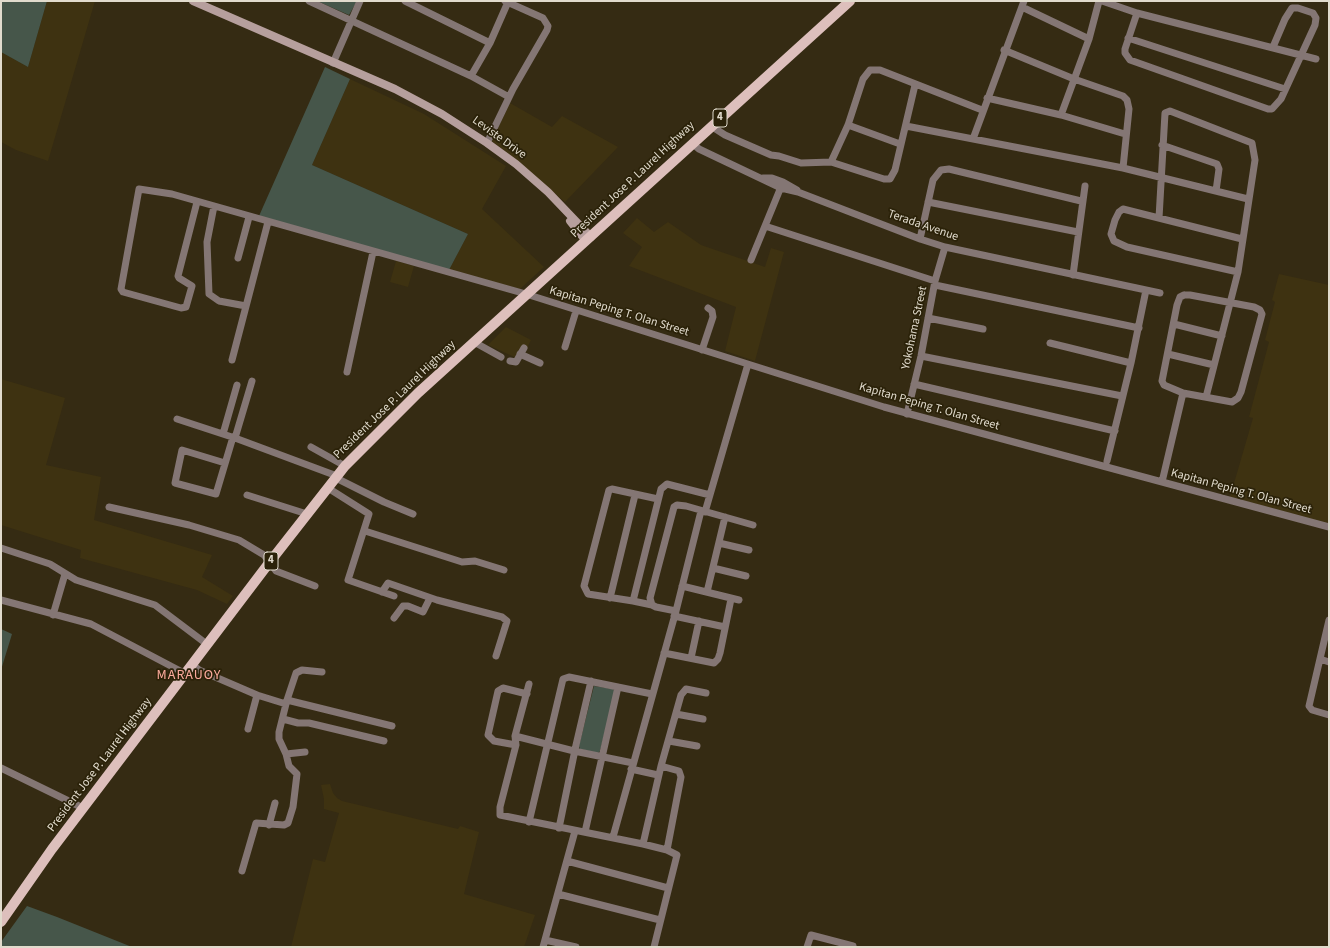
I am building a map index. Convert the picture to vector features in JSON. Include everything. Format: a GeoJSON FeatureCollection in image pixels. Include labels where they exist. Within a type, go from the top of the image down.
{"type":"FeatureCollection","features":[{"type":"Feature","properties":{"kind":"main road","name":"Leviste Drive"},"geometry":{"type":"LineString","coordinates":[[193,1],[377,83],[447,121],[505,160],[546,195],[589,239]]}},
{"type":"Feature","properties":{"kind":"main road","name":"President Jose P. Laurel Highway"},"geometry":{"type":"LineString","coordinates":[[1,922],[83,808],[269,563],[346,466],[401,409],[850,1]]}},
{"type":"Feature","properties":{"kind":"main road","name":"Leviste Drive"},"geometry":{"type":"LineString","coordinates":[[377,83],[395,89],[432,108],[487,143],[541,187],[589,239]]}},
{"type":"Feature","properties":{"kind":"street"},"geometry":{"type":"LineString","coordinates":[[309,1],[471,76],[509,97]]}},
{"type":"Feature","properties":{"kind":"street"},"geometry":{"type":"LineString","coordinates":[[333,63],[360,1]]}},
{"type":"Feature","properties":{"kind":"street"},"geometry":{"type":"LineString","coordinates":[[405,1],[490,43]]}},
{"type":"Feature","properties":{"kind":"street"},"geometry":{"type":"LineString","coordinates":[[1062,115],[1089,39],[1100,1],[1137,13],[1316,59]]}},
{"type":"Feature","properties":{"kind":"street"},"geometry":{"type":"LineString","coordinates":[[471,76],[490,43],[507,2],[543,18],[548,26],[547,30],[509,97],[487,143]]}},
{"type":"Feature","properties":{"kind":"street"},"geometry":{"type":"LineString","coordinates":[[973,139],[1004,50],[1023,4],[1089,39]]}},
{"type":"Feature","properties":{"kind":"street"},"geometry":{"type":"LineString","coordinates":[[1137,13],[1128,38],[1125,53],[1130,60],[1251,104],[1272,109],[1280,100],[1315,25],[1316,18],[1313,13],[1298,8],[1292,8],[1289,11],[1273,48]]}},
{"type":"Feature","properties":{"kind":"street"},"geometry":{"type":"LineString","coordinates":[[1128,38],[1285,89]]}},
{"type":"Feature","properties":{"kind":"street"},"geometry":{"type":"LineString","coordinates":[[1004,50],[1074,80],[1123,96],[1127,100],[1129,109],[1123,168]]}},
{"type":"Feature","properties":{"kind":"street"},"geometry":{"type":"LineString","coordinates":[[831,162],[848,125],[863,79],[870,70],[880,70],[982,110]]}},
{"type":"Feature","properties":{"kind":"street"},"geometry":{"type":"LineString","coordinates":[[712,125],[772,150],[779,156],[801,163],[831,162],[884,179],[890,179],[895,170],[915,85]]}},
{"type":"Feature","properties":{"kind":"street"},"geometry":{"type":"LineString","coordinates":[[987,98],[1062,115],[1126,134]]}},
{"type":"Feature","properties":{"kind":"street"},"geometry":{"type":"LineString","coordinates":[[1160,218],[1162,145],[1165,113],[1170,111],[1249,140],[1252,143],[1255,149],[1255,160],[1238,272],[1206,397]]}},
{"type":"Feature","properties":{"kind":"street"},"geometry":{"type":"LineString","coordinates":[[848,125],[900,144]]}},
{"type":"Feature","properties":{"kind":"street"},"geometry":{"type":"LineString","coordinates":[[906,126],[1123,168],[1248,199]]}},
{"type":"Feature","properties":{"kind":"street","name":"Terada Avenue"},"geometry":{"type":"LineString","coordinates":[[692,143],[699,149],[763,178],[772,178],[782,185],[798,192],[920,239],[945,247],[1160,293]]}},
{"type":"Feature","properties":{"kind":"street"},"geometry":{"type":"LineString","coordinates":[[1162,145],[1217,164],[1219,169],[1216,192]]}},
{"type":"Feature","properties":{"kind":"street"},"geometry":{"type":"LineString","coordinates":[[920,239],[933,180],[941,170],[949,169],[1081,201]]}},
{"type":"Feature","properties":{"kind":"street"},"geometry":{"type":"LineString","coordinates":[[751,260],[782,185]]}},
{"type":"Feature","properties":{"kind":"street"},"geometry":{"type":"LineString","coordinates":[[1073,275],[1081,201],[1085,186]]}},
{"type":"Feature","properties":{"kind":"street","name":"Kapitan Peping T. Olan Street"},"geometry":{"type":"LineString","coordinates":[[197,202],[178,276],[192,286],[186,307],[181,308],[123,292],[122,289],[139,189],[172,194],[526,294],[906,414],[1329,527]]}},
{"type":"Feature","properties":{"kind":"street"},"geometry":{"type":"LineString","coordinates":[[928,202],[1078,232]]}},
{"type":"Feature","properties":{"kind":"street"},"geometry":{"type":"LineString","coordinates":[[214,206],[207,242],[209,294],[219,301],[246,306]]}},
{"type":"Feature","properties":{"kind":"street"},"geometry":{"type":"LineString","coordinates":[[1238,272],[1127,247],[1114,240],[1111,234],[1115,220],[1119,212],[1123,209],[1242,239]]}},
{"type":"Feature","properties":{"kind":"street"},"geometry":{"type":"LineString","coordinates":[[238,258],[249,216]]}},
{"type":"Feature","properties":{"kind":"street"},"geometry":{"type":"LineString","coordinates":[[232,360],[268,222]]}},
{"type":"Feature","properties":{"kind":"street"},"geometry":{"type":"LineString","coordinates":[[765,226],[935,283],[1138,328]]}},
{"type":"Feature","properties":{"kind":"street","name":"Yokohama Street"},"geometry":{"type":"LineString","coordinates":[[906,414],[921,356],[935,283],[945,247]]}},
{"type":"Feature","properties":{"kind":"street"},"geometry":{"type":"LineString","coordinates":[[347,372],[373,252]]}},
{"type":"Feature","properties":{"kind":"street"},"geometry":{"type":"LineString","coordinates":[[1107,461],[1131,363],[1146,290]]}},
{"type":"Feature","properties":{"kind":"street"},"geometry":{"type":"LineString","coordinates":[[1190,295],[1231,303],[1254,307],[1260,310],[1262,314],[1238,398],[1232,402],[1183,393],[1164,385],[1162,382],[1180,297],[1190,295]]}},
{"type":"Feature","properties":{"kind":"street"},"geometry":{"type":"LineString","coordinates":[[702,350],[713,316],[712,311],[708,308]]}},
{"type":"Feature","properties":{"kind":"street"},"geometry":{"type":"LineString","coordinates":[[565,347],[576,311]]}},
{"type":"Feature","properties":{"kind":"street"},"geometry":{"type":"LineString","coordinates":[[928,318],[982,330]]}},
{"type":"Feature","properties":{"kind":"street"},"geometry":{"type":"LineString","coordinates":[[1174,324],[1222,336]]}},
{"type":"Feature","properties":{"kind":"street"},"geometry":{"type":"LineString","coordinates":[[474,342],[501,357]]}},
{"type":"Feature","properties":{"kind":"street"},"geometry":{"type":"LineString","coordinates":[[1050,343],[1131,363]]}},
{"type":"Feature","properties":{"kind":"street"},"geometry":{"type":"LineString","coordinates":[[510,361],[516,362],[522,351],[540,363]]}},
{"type":"Feature","properties":{"kind":"street"},"geometry":{"type":"LineString","coordinates":[[1168,354],[1214,365]]}},
{"type":"Feature","properties":{"kind":"street"},"geometry":{"type":"LineString","coordinates":[[921,356],[1122,396]]}},
{"type":"Feature","properties":{"kind":"street"},"geometry":{"type":"LineString","coordinates":[[613,837],[703,512],[710,495],[748,364]]}},
{"type":"Feature","properties":{"kind":"street"},"geometry":{"type":"LineString","coordinates":[[225,463],[182,450],[174,483],[216,494],[252,381]]}},
{"type":"Feature","properties":{"kind":"street"},"geometry":{"type":"LineString","coordinates":[[914,384],[1115,431]]}},
{"type":"Feature","properties":{"kind":"street"},"geometry":{"type":"LineString","coordinates":[[223,434],[237,385]]}},
{"type":"Feature","properties":{"kind":"street"},"geometry":{"type":"LineString","coordinates":[[1162,482],[1183,393]]}},
{"type":"Feature","properties":{"kind":"street"},"geometry":{"type":"LineString","coordinates":[[177,419],[223,434],[337,477],[384,502],[413,514]]}},
{"type":"Feature","properties":{"kind":"street"},"geometry":{"type":"LineString","coordinates":[[311,447],[346,466]]}},
{"type":"Feature","properties":{"kind":"street"},"geometry":{"type":"LineString","coordinates":[[633,601],[661,489],[667,484],[710,495]]}},
{"type":"Feature","properties":{"kind":"street"},"geometry":{"type":"LineString","coordinates":[[328,488],[369,514],[348,580],[394,596]]}},
{"type":"Feature","properties":{"kind":"street"},"geometry":{"type":"LineString","coordinates":[[658,500],[612,488],[607,493],[584,586],[588,594],[652,605],[700,621],[725,626]]}},
{"type":"Feature","properties":{"kind":"street"},"geometry":{"type":"LineString","coordinates":[[247,495],[307,514]]}},
{"type":"Feature","properties":{"kind":"street"},"geometry":{"type":"LineString","coordinates":[[610,598],[635,495]]}},
{"type":"Feature","properties":{"kind":"street"},"geometry":{"type":"LineString","coordinates":[[652,605],[652,592],[674,507],[677,505],[754,524]]}},
{"type":"Feature","properties":{"kind":"street"},"geometry":{"type":"LineString","coordinates":[[109,507],[189,525],[229,536],[264,556],[276,571],[315,586]]}},
{"type":"Feature","properties":{"kind":"street"},"geometry":{"type":"LineString","coordinates":[[707,592],[725,517]]}},
{"type":"Feature","properties":{"kind":"street"},"geometry":{"type":"LineString","coordinates":[[364,530],[462,562],[475,561],[504,570]]}},
{"type":"Feature","properties":{"kind":"street"},"geometry":{"type":"LineString","coordinates":[[719,542],[749,550]]}},
{"type":"Feature","properties":{"kind":"street"},"geometry":{"type":"LineString","coordinates":[[1,548],[50,564],[76,580],[155,605],[208,645]]}},
{"type":"Feature","properties":{"kind":"street"},"geometry":{"type":"LineString","coordinates":[[713,568],[746,576]]}},
{"type":"Feature","properties":{"kind":"street"},"geometry":{"type":"LineString","coordinates":[[53,615],[65,574]]}},
{"type":"Feature","properties":{"kind":"street"},"geometry":{"type":"LineString","coordinates":[[382,592],[388,583],[430,598],[506,619],[507,621],[496,656]]}},
{"type":"Feature","properties":{"kind":"street"},"geometry":{"type":"LineString","coordinates":[[682,586],[739,600]]}},
{"type":"Feature","properties":{"kind":"street"},"geometry":{"type":"LineString","coordinates":[[394,618],[402,606],[408,606],[423,612],[430,598]]}},
{"type":"Feature","properties":{"kind":"street"},"geometry":{"type":"LineString","coordinates":[[664,652],[714,663],[718,659],[731,598]]}},
{"type":"Feature","properties":{"kind":"street"},"geometry":{"type":"LineString","coordinates":[[1,600],[91,624],[186,674]]}},
{"type":"Feature","properties":{"kind":"street"},"geometry":{"type":"LineString","coordinates":[[1329,620],[1328,636],[1320,659],[1309,706],[1312,710],[1329,715]]}},
{"type":"Feature","properties":{"kind":"street"},"geometry":{"type":"LineString","coordinates":[[691,658],[700,621]]}},
{"type":"Feature","properties":{"kind":"street"},"geometry":{"type":"LineString","coordinates":[[1320,659],[1329,662]]}},
{"type":"Feature","properties":{"kind":"street"},"geometry":{"type":"LineString","coordinates":[[193,665],[199,670],[257,695],[392,726]]}},
{"type":"Feature","properties":{"kind":"street"},"geometry":{"type":"LineString","coordinates":[[242,871],[255,824],[286,825],[288,823],[291,814],[297,774],[290,769],[286,754],[279,739],[286,702],[294,678],[299,671],[322,672]]}},
{"type":"Feature","properties":{"kind":"street"},"geometry":{"type":"LineString","coordinates":[[529,822],[546,745],[564,679],[568,676],[652,694]]}},
{"type":"Feature","properties":{"kind":"street"},"geometry":{"type":"LineString","coordinates":[[559,828],[574,752],[591,681]]}},
{"type":"Feature","properties":{"kind":"street"},"geometry":{"type":"LineString","coordinates":[[529,684],[516,736],[516,745],[499,812],[502,817],[613,837],[667,850],[677,855],[654,947]]}},
{"type":"Feature","properties":{"kind":"street"},"geometry":{"type":"LineString","coordinates":[[585,832],[618,686]]}},
{"type":"Feature","properties":{"kind":"street"},"geometry":{"type":"LineString","coordinates":[[516,745],[494,741],[488,735],[498,691],[503,688],[527,694]]}},
{"type":"Feature","properties":{"kind":"street"},"geometry":{"type":"LineString","coordinates":[[643,844],[658,775],[683,691],[686,689],[706,693]]}},
{"type":"Feature","properties":{"kind":"street"},"geometry":{"type":"LineString","coordinates":[[248,729],[257,695]]}},
{"type":"Feature","properties":{"kind":"street"},"geometry":{"type":"LineString","coordinates":[[676,714],[703,719]]}},
{"type":"Feature","properties":{"kind":"street"},"geometry":{"type":"LineString","coordinates":[[283,719],[298,723],[309,723],[384,741]]}},
{"type":"Feature","properties":{"kind":"street"},"geometry":{"type":"LineString","coordinates":[[516,736],[574,752],[603,757],[658,775]]}},
{"type":"Feature","properties":{"kind":"street"},"geometry":{"type":"LineString","coordinates":[[668,741],[697,746]]}},
{"type":"Feature","properties":{"kind":"street"},"geometry":{"type":"LineString","coordinates":[[286,754],[305,752]]}},
{"type":"Feature","properties":{"kind":"street"},"geometry":{"type":"LineString","coordinates":[[661,766],[679,771],[682,777],[667,850]]}},
{"type":"Feature","properties":{"kind":"street"},"geometry":{"type":"LineString","coordinates":[[1,768],[83,808]]}},
{"type":"Feature","properties":{"kind":"street"},"geometry":{"type":"LineString","coordinates":[[270,825],[275,803]]}},
{"type":"Feature","properties":{"kind":"street"},"geometry":{"type":"LineString","coordinates":[[575,831],[544,944],[576,947]]}},
{"type":"Feature","properties":{"kind":"street"},"geometry":{"type":"LineString","coordinates":[[567,861],[668,888]]}},
{"type":"Feature","properties":{"kind":"street"},"geometry":{"type":"LineString","coordinates":[[558,894],[660,920]]}},
{"type":"Feature","properties":{"kind":"street"},"geometry":{"type":"LineString","coordinates":[[806,947],[811,935],[854,946]]}},
{"type":"Feature","properties":{"kind":"shaded area"},"geometry":{"type":"Polygon","coordinates":[[[47,1],[95,1],[48,161],[16,150],[1,142],[1,52],[28,67],[47,1]]]}},
{"type":"Feature","properties":{"kind":"shaded area"},"geometry":{"type":"Polygon","coordinates":[[[350,79],[424,114],[506,166],[482,209],[544,267],[520,289],[449,270],[468,234],[312,165],[350,79]]]}},
{"type":"Feature","properties":{"kind":"shaded area"},"geometry":{"type":"Polygon","coordinates":[[[510,103],[552,127],[562,116],[618,147],[565,202],[492,141],[510,103]]]}},
{"type":"Feature","properties":{"kind":"shaded area"},"geometry":{"type":"Polygon","coordinates":[[[637,218],[654,232],[668,222],[701,245],[765,267],[771,248],[784,252],[755,361],[725,351],[736,307],[629,266],[642,247],[623,233],[637,218]]]}},
{"type":"Feature","properties":{"kind":"shaded area"},"geometry":{"type":"Polygon","coordinates":[[[396,261],[414,266],[408,287],[390,282],[396,261]]]}},
{"type":"Feature","properties":{"kind":"shaded area"},"geometry":{"type":"Polygon","coordinates":[[[1279,274],[1329,285],[1328,524],[1230,497],[1253,418],[1249,417],[1269,342],[1265,340],[1275,302],[1272,300],[1279,274]]]}},
{"type":"Feature","properties":{"kind":"shaded area"},"geometry":{"type":"Polygon","coordinates":[[[506,327],[531,340],[521,360],[488,345],[506,327]]]}},
{"type":"Feature","properties":{"kind":"shaded area"},"geometry":{"type":"Polygon","coordinates":[[[1,379],[65,398],[46,465],[101,477],[94,520],[212,555],[202,577],[233,596],[227,604],[197,590],[80,558],[81,550],[1,525],[1,379]]]}},
{"type":"Feature","properties":{"kind":"shaded area"},"geometry":{"type":"Polygon","coordinates":[[[330,784],[333,793],[342,801],[458,829],[460,826],[479,832],[464,894],[535,915],[524,947],[291,947],[313,859],[325,862],[339,813],[324,809],[324,799],[321,785],[330,784]]]}},
{"type":"Feature","properties":{"kind":"green space"},"geometry":{"type":"Polygon","coordinates":[[[1,1],[47,1],[28,67],[1,52],[1,1]]]}},
{"type":"Feature","properties":{"kind":"green space"},"geometry":{"type":"Polygon","coordinates":[[[317,1],[357,1],[349,15],[317,1]]]}},
{"type":"Feature","properties":{"kind":"green space"},"geometry":{"type":"Polygon","coordinates":[[[325,67],[350,79],[312,165],[468,234],[449,270],[259,216],[325,67]]]}},
{"type":"Feature","properties":{"kind":"green space"},"geometry":{"type":"Polygon","coordinates":[[[1,629],[12,634],[1,670],[1,629]]]}},
{"type":"Feature","properties":{"kind":"green space"},"geometry":{"type":"Polygon","coordinates":[[[594,686],[613,689],[615,692],[600,751],[598,753],[580,749],[579,746],[594,686]]]}},
{"type":"Feature","properties":{"kind":"green space"},"geometry":{"type":"Polygon","coordinates":[[[27,906],[132,947],[1,947],[1,942],[27,906]]]}},
{"type":"Feature","properties":{"kind":"district","name":"MARAUOY"},"geometry":{"type":"Point","coordinates":[189,676]}}]}
